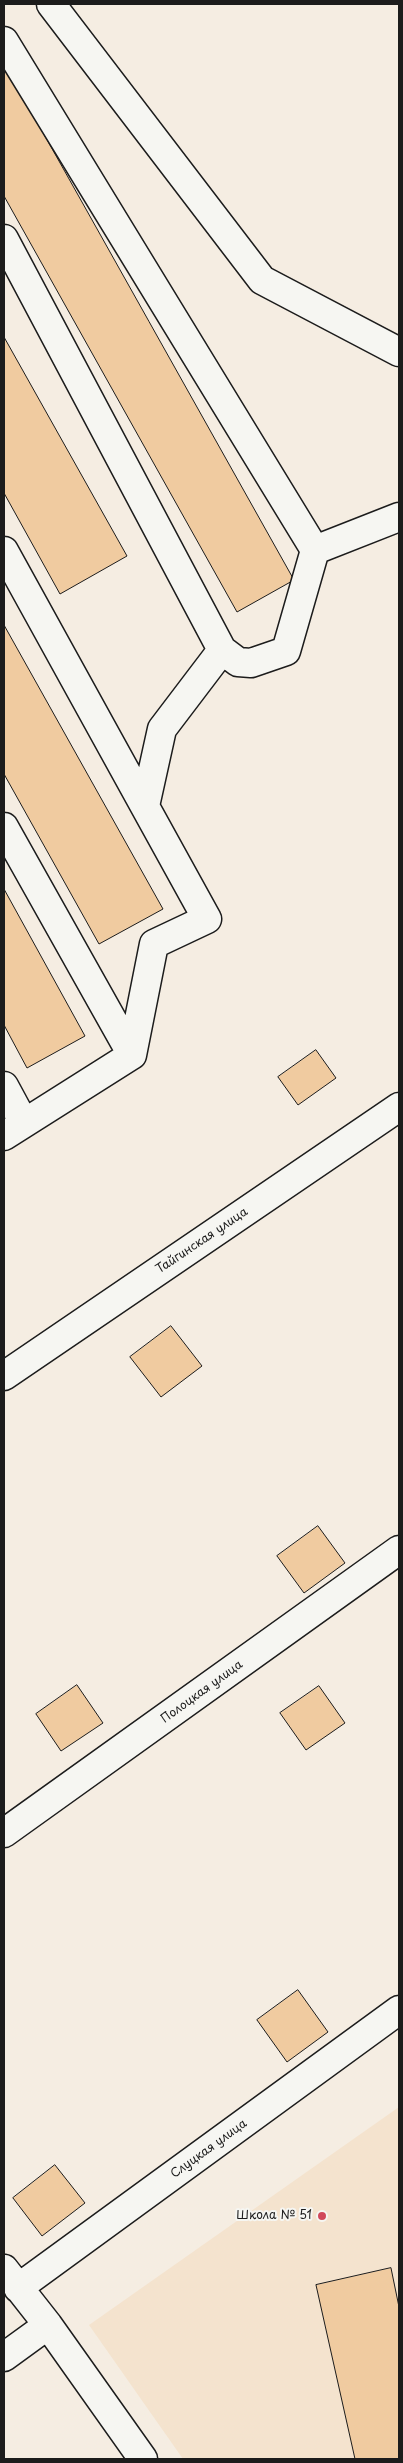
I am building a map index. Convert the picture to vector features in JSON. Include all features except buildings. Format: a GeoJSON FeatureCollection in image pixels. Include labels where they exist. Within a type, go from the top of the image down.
{"type":"FeatureCollection","features":[{"type":"Feature","properties":{"kind":"street"},"geometry":{"type":"LineString","coordinates":[[51,4],[262,280],[399,352]]}},
{"type":"Feature","properties":{"kind":"street"},"geometry":{"type":"LineString","coordinates":[[4,41],[315,550],[286,650],[251,663],[238,662],[222,650],[4,239]]}},
{"type":"Feature","properties":{"kind":"street"},"geometry":{"type":"LineString","coordinates":[[315,550],[399,518]]}},
{"type":"Feature","properties":{"kind":"street"},"geometry":{"type":"LineString","coordinates":[[4,551],[207,919],[154,944],[132,1055],[14,1130],[4,1086]]}},
{"type":"Feature","properties":{"kind":"street"},"geometry":{"type":"LineString","coordinates":[[145,806],[162,729],[222,650]]}},
{"type":"Feature","properties":{"kind":"street"},"geometry":{"type":"LineString","coordinates":[[4,827],[132,1055]]}},
{"type":"Feature","properties":{"kind":"street","name":"Тайгинская улица"},"geometry":{"type":"LineString","coordinates":[[4,1376],[399,1107]]}},
{"type":"Feature","properties":{"kind":"street","name":"Полоцкая улица"},"geometry":{"type":"LineString","coordinates":[[4,1833],[399,1550]]}},
{"type":"Feature","properties":{"kind":"street","name":"Слуцкая улица"},"geometry":{"type":"LineString","coordinates":[[11,2278],[399,2010]]}},
{"type":"Feature","properties":{"kind":"street"},"geometry":{"type":"LineString","coordinates":[[11,2278],[48,2325],[143,2459]]}},
{"type":"Feature","properties":{"kind":"street"},"geometry":{"type":"LineString","coordinates":[[4,2357],[48,2325]]}},
{"type":"Feature","properties":{"kind":"shaded area","name":"Школа № 51"},"geometry":{"type":"Polygon","coordinates":[[[399,2107],[399,2459],[183,2459],[89,2325],[399,2107]]]}},
{"type":"Feature","properties":{"kind":"place","name":"Школа № 51"},"geometry":{"type":"Point","coordinates":[322,2216]}}]}
